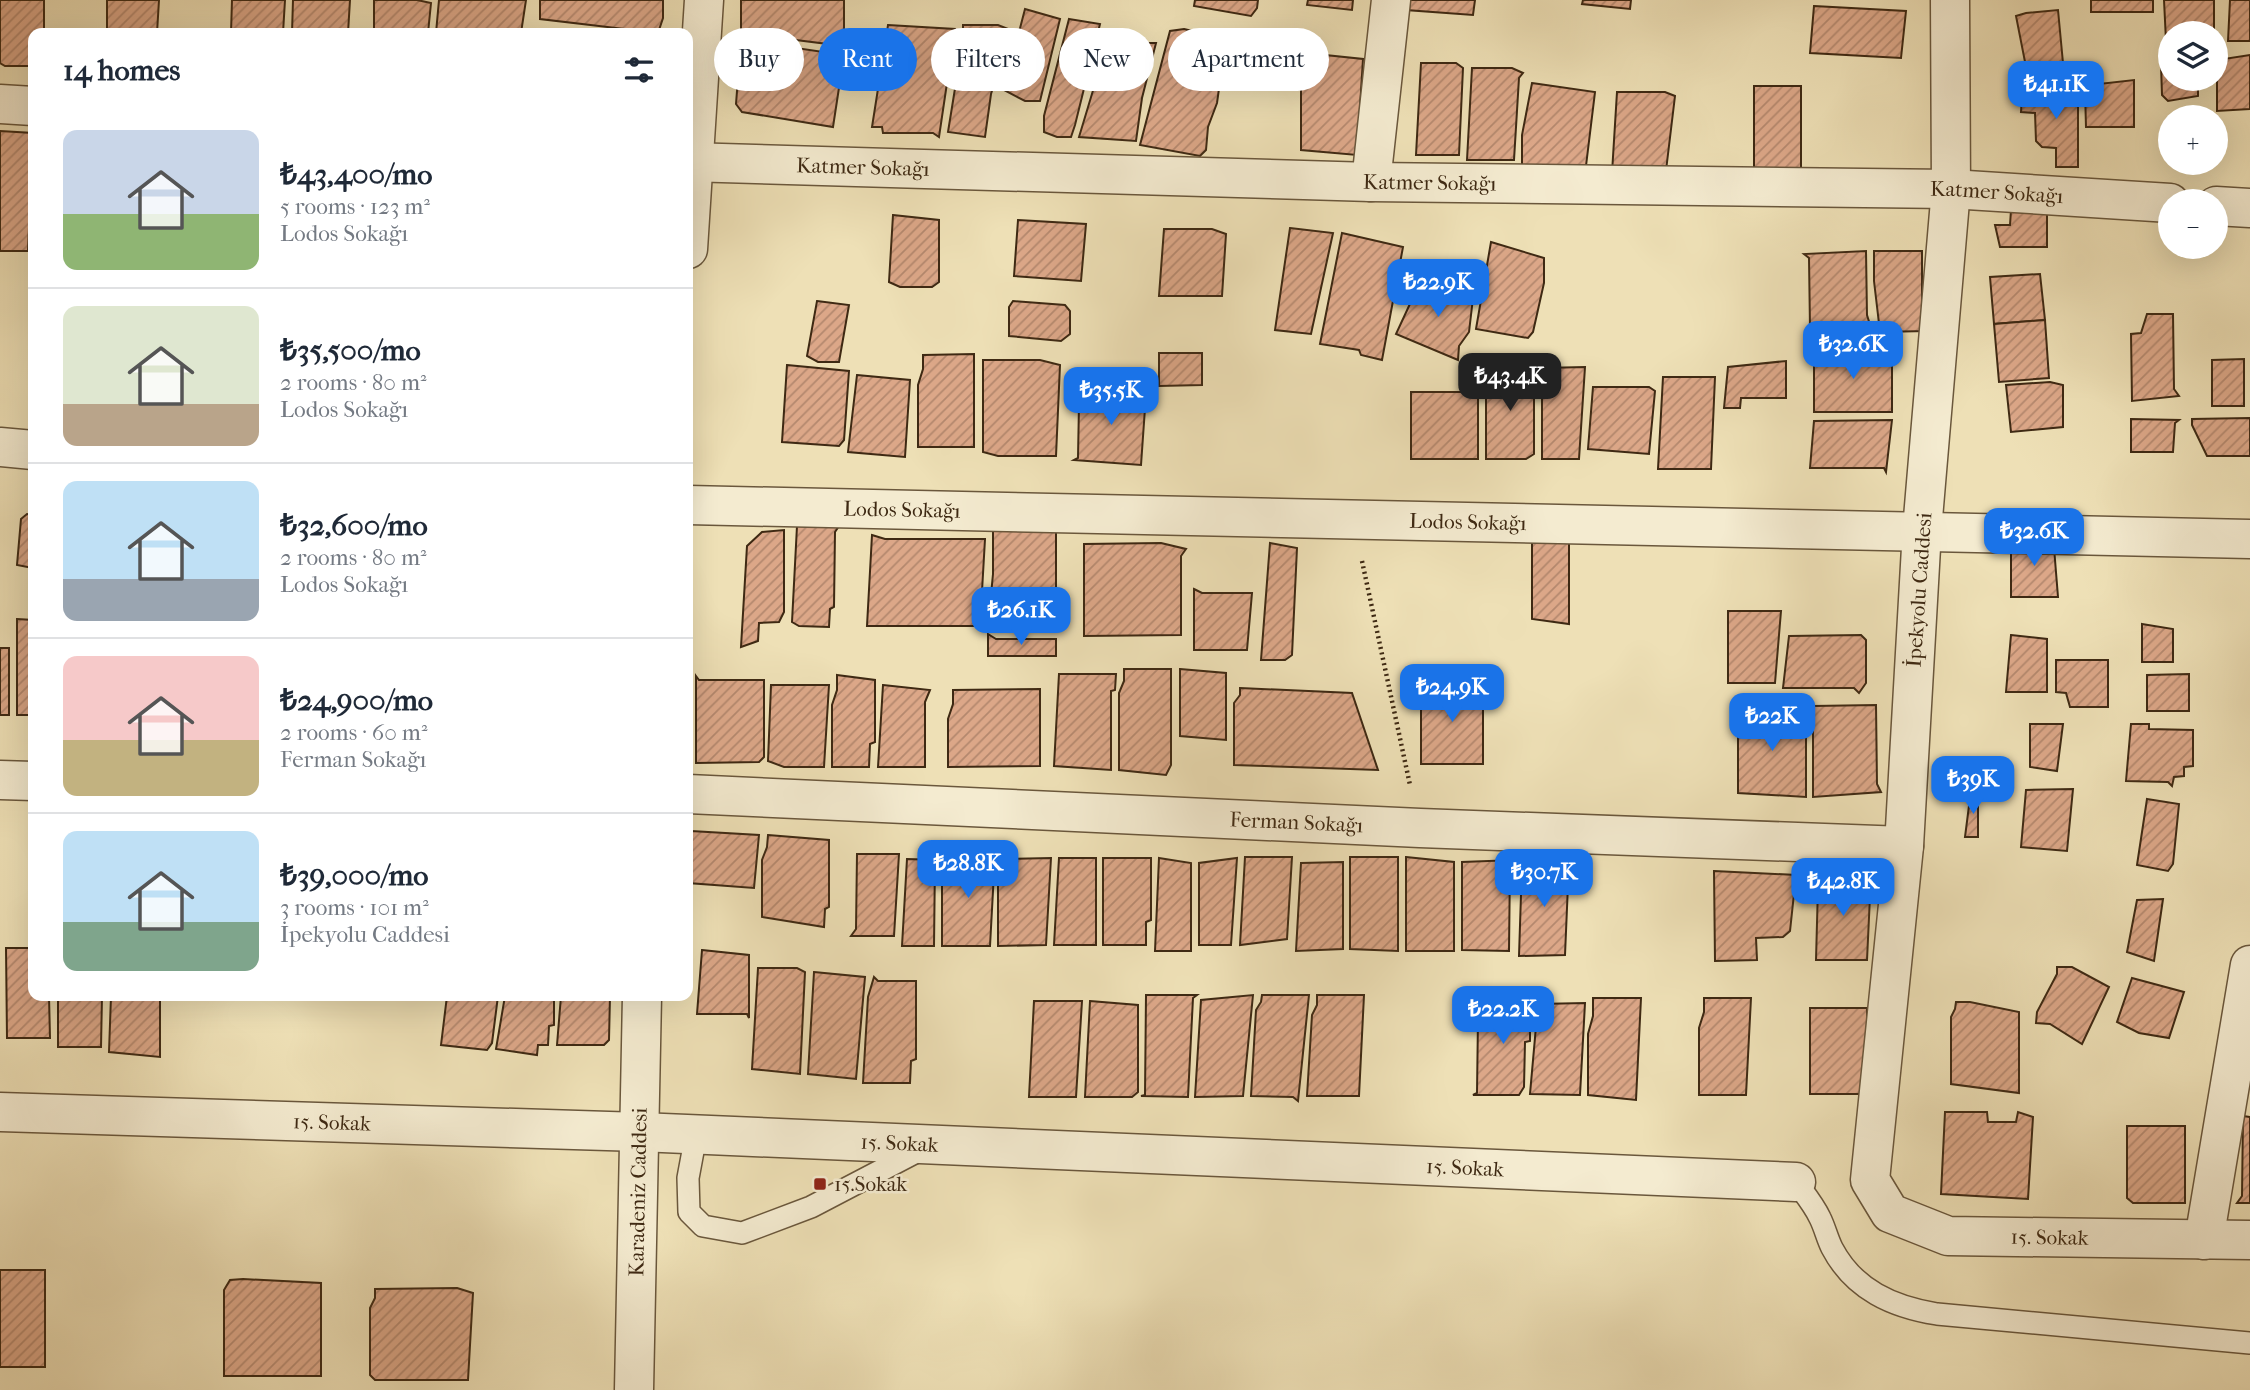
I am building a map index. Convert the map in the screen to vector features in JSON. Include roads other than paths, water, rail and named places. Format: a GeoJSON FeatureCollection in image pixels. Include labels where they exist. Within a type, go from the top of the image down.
{"type":"FeatureCollection","features":[{"type":"Feature","properties":{"kind":"street"},"geometry":{"type":"LineString","coordinates":[[693,137],[704,0]]}},
{"type":"Feature","properties":{"kind":"street"},"geometry":{"type":"LineString","coordinates":[[1371,182],[1391,0]]}},
{"type":"Feature","properties":{"kind":"street","name":"İpekyolu Caddesi"},"geometry":{"type":"LineString","coordinates":[[1870,1180],[1903,846],[1922,530],[1951,189],[1950,0]]}},
{"type":"Feature","properties":{"kind":"street"},"geometry":{"type":"LineString","coordinates":[[0,104],[28,106]]}},
{"type":"Feature","properties":{"kind":"street","name":"Katmer Sokağı"},"geometry":{"type":"LineString","coordinates":[[693,162],[1371,182],[1951,189],[2158,202]]}},
{"type":"Feature","properties":{"kind":"street"},"geometry":{"type":"LineString","coordinates":[[2228,207],[2250,208]]}},
{"type":"Feature","properties":{"kind":"street"},"geometry":{"type":"LineString","coordinates":[[0,447],[28,450]]}},
{"type":"Feature","properties":{"kind":"street","name":"Lodos Sokağı"},"geometry":{"type":"LineString","coordinates":[[693,505],[2250,539]]}},
{"type":"Feature","properties":{"kind":"street"},"geometry":{"type":"LineString","coordinates":[[0,780],[28,781]]}},
{"type":"Feature","properties":{"kind":"street","name":"Ferman Sokağı"},"geometry":{"type":"LineString","coordinates":[[693,794],[1420,828],[1903,846]]}},
{"type":"Feature","properties":{"kind":"street"},"geometry":{"type":"LineString","coordinates":[[2204,1240],[2250,965]]}},
{"type":"Feature","properties":{"kind":"street","name":"Karadeniz Caddesi"},"geometry":{"type":"LineString","coordinates":[[634,1390],[642,1001]]}},
{"type":"Feature","properties":{"kind":"street","name":"15. Sokak"},"geometry":{"type":"LineString","coordinates":[[0,1112],[640,1132],[1796,1182]]}},
{"type":"Feature","properties":{"kind":"street","name":"15. Sokak"},"geometry":{"type":"LineString","coordinates":[[1870,1180],[1890,1213],[1948,1236],[2250,1240]]}},
{"type":"Feature","properties":{"kind":"lane"},"geometry":{"type":"LineString","coordinates":[[696,1135],[688,1178],[690,1212],[704,1226],[743,1233],[811,1207],[932,1144]]}},
{"type":"Feature","properties":{"kind":"lane"},"geometry":{"type":"LineString","coordinates":[[1796,1182],[1820,1216],[1832,1248],[1857,1282],[1897,1306],[1937,1314],[2250,1343]]}},
{"type":"Feature","properties":{"kind":"place","name":"15.Sokak"},"geometry":{"type":"Point","coordinates":[820,1184]}}]}
